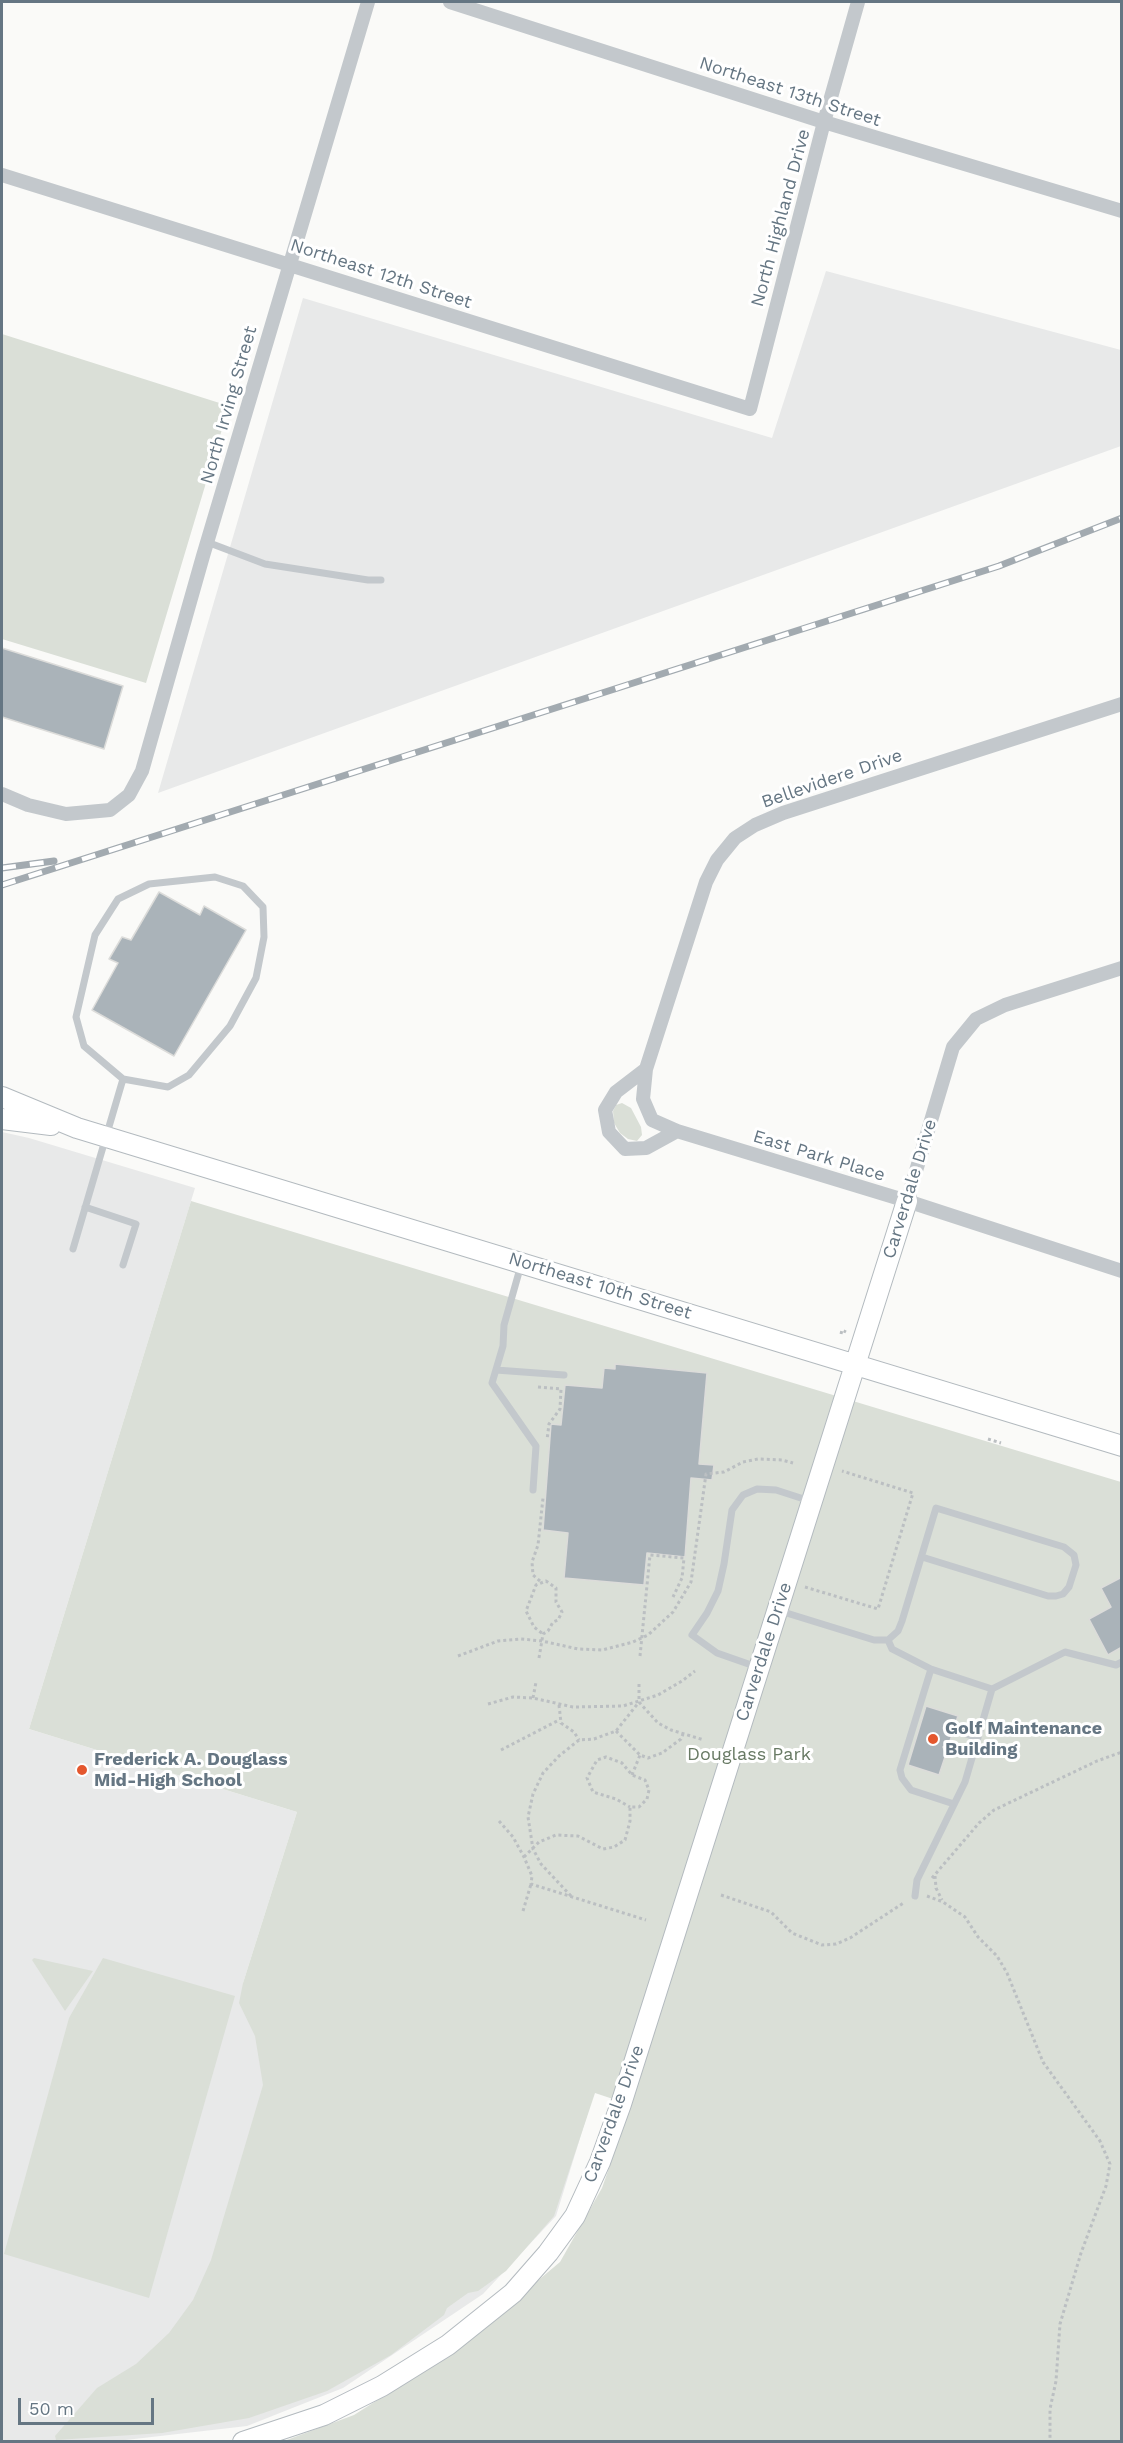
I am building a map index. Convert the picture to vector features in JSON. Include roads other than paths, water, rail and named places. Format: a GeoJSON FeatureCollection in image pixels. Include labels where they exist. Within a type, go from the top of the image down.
{"type":"FeatureCollection","features":[{"type":"Feature","properties":{"kind":"street","name":"North Irving Street"},"geometry":{"type":"LineString","coordinates":[[2,794],[28,805],[66,814],[110,810],[129,795],[142,771],[207,542],[368,2]]}},
{"type":"Feature","properties":{"kind":"street","name":"Northeast 13th Street"},"geometry":{"type":"LineString","coordinates":[[450,2],[824,122],[1122,211]]}},
{"type":"Feature","properties":{"kind":"street","name":"North Highland Drive"},"geometry":{"type":"LineString","coordinates":[[750,409],[824,122],[858,2]]}},
{"type":"Feature","properties":{"kind":"street","name":"Northeast 12th Street"},"geometry":{"type":"LineString","coordinates":[[2,175],[750,409]]}},
{"type":"Feature","properties":{"kind":"street","name":"Bellevidere Drive"},"geometry":{"type":"LineString","coordinates":[[646,1069],[706,882],[717,860],[735,837],[783,813],[1122,704]]}},
{"type":"Feature","properties":{"kind":"street","name":"Carverdale Drive"},"geometry":{"type":"LineString","coordinates":[[243,2442],[324,2415],[382,2386],[448,2344],[513,2293],[548,2253],[575,2216],[600,2162],[621,2104],[907,1201],[952,1047],[976,1019],[1005,1005],[1122,968]]}},
{"type":"Feature","properties":{"kind":"street","name":"East Park Place"},"geometry":{"type":"LineString","coordinates":[[646,1069],[643,1099],[652,1120],[677,1131],[907,1201],[1122,1271]]}},
{"type":"Feature","properties":{"kind":"street"},"geometry":{"type":"LineString","coordinates":[[646,1069],[616,1092],[605,1110],[609,1132],[625,1149],[645,1148],[677,1131]]}},
{"type":"Feature","properties":{"kind":"street","name":"Northeast 10th Street"},"geometry":{"type":"LineString","coordinates":[[2,1097],[106,1137],[1122,1446]]}},
{"type":"Feature","properties":{"kind":"street","name":"Northeast 10th Street"},"geometry":{"type":"LineString","coordinates":[[2,1119],[78,1128]]}},
{"type":"Feature","properties":{"kind":"lane"},"geometry":{"type":"LineString","coordinates":[[207,542],[265,564],[381,580]]}},
{"type":"Feature","properties":{"kind":"lane"},"geometry":{"type":"LineString","coordinates":[[215,877],[243,886],[263,907],[264,937],[256,978],[230,1026],[189,1075],[168,1087],[123,1079],[84,1046],[76,1017],[95,935],[118,898],[148,884],[215,877]]}},
{"type":"Feature","properties":{"kind":"lane"},"geometry":{"type":"LineString","coordinates":[[73,1249],[123,1079]]}},
{"type":"Feature","properties":{"kind":"lane"},"geometry":{"type":"LineString","coordinates":[[85,1207],[136,1224],[123,1265]]}},
{"type":"Feature","properties":{"kind":"lane"},"geometry":{"type":"LineString","coordinates":[[522,1263],[504,1325],[503,1346],[492,1383],[537,1446],[532,1490]]}},
{"type":"Feature","properties":{"kind":"lane"},"geometry":{"type":"LineString","coordinates":[[496,1370],[564,1375]]}},
{"type":"Feature","properties":{"kind":"lane"},"geometry":{"type":"LineString","coordinates":[[759,1668],[717,1653],[693,1635],[718,1591],[732,1510],[743,1495],[758,1489],[776,1490],[812,1501]]}},
{"type":"Feature","properties":{"kind":"lane"},"geometry":{"type":"LineString","coordinates":[[778,1610],[874,1640],[888,1640],[898,1631],[902,1621],[936,1508],[1064,1547],[1074,1555],[1076,1565],[1069,1587],[1063,1594],[1048,1596],[922,1557]]}},
{"type":"Feature","properties":{"kind":"lane"},"geometry":{"type":"LineString","coordinates":[[888,1640],[892,1649],[931,1669],[992,1689],[1065,1652],[1116,1665],[1122,1662]]}},
{"type":"Feature","properties":{"kind":"lane"},"geometry":{"type":"LineString","coordinates":[[931,1669],[900,1770],[902,1778],[911,1790],[954,1804]]}},
{"type":"Feature","properties":{"kind":"lane"},"geometry":{"type":"LineString","coordinates":[[915,1896],[917,1880],[965,1782],[992,1689]]}},
{"type":"Feature","properties":{"kind":"lane"},"geometry":{"type":"LineString","coordinates":[[954,1730],[978,1738]]}},
{"type":"Feature","properties":{"kind":"lane"},"geometry":{"type":"LineString","coordinates":[[948,1749],[973,1756]]}},
{"type":"Feature","properties":{"kind":"railway"},"geometry":{"type":"LineString","coordinates":[[2,885],[999,566],[1122,518]]}},
{"type":"Feature","properties":{"kind":"railway"},"geometry":{"type":"LineString","coordinates":[[2,868],[54,861]]}},
{"type":"Feature","properties":{"kind":"place","name":"Golf Maintenance Building"},"geometry":{"type":"Point","coordinates":[933,1739]}},
{"type":"Feature","properties":{"kind":"place","name":"Frederick A. Douglass Mid-High School"},"geometry":{"type":"Point","coordinates":[82,1770]}},
{"type":"Feature","properties":{"kind":"park label","name":"Douglass Park"},"geometry":{"type":"Point","coordinates":[749,1755]}}]}
